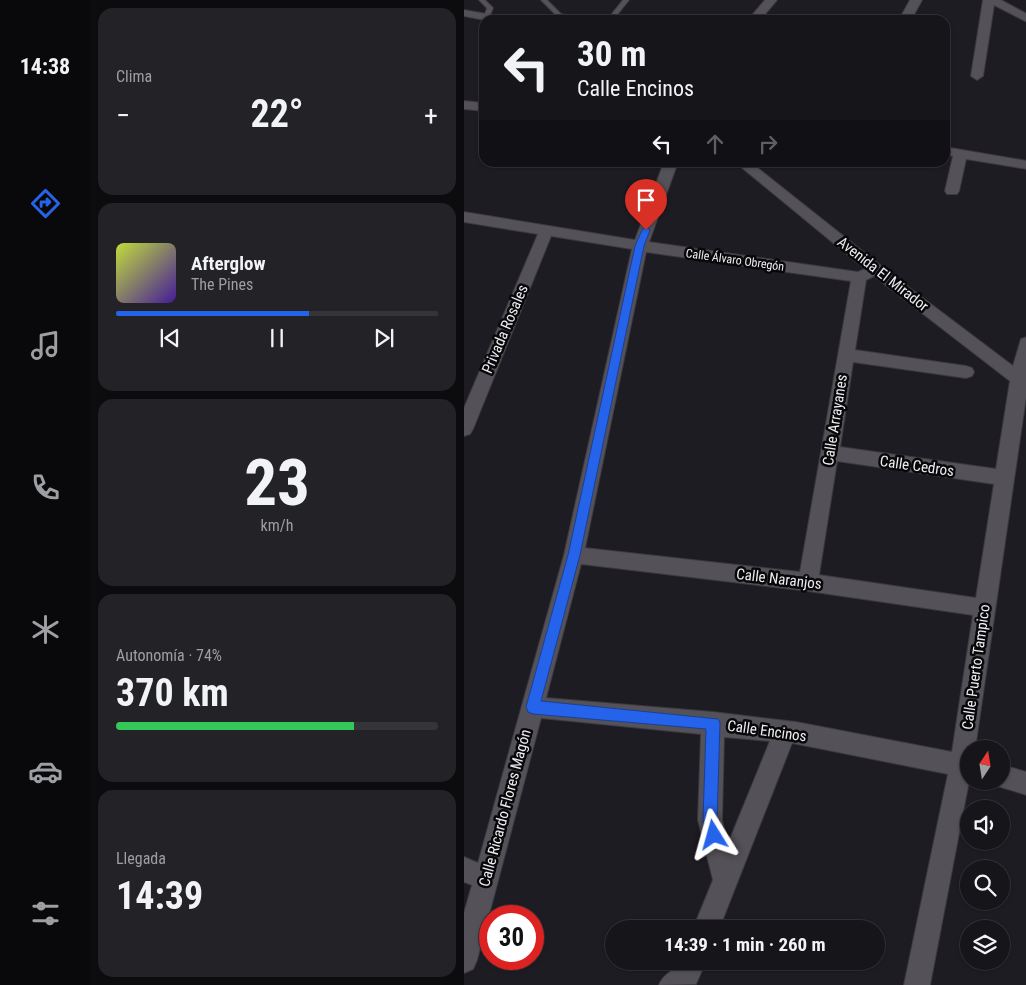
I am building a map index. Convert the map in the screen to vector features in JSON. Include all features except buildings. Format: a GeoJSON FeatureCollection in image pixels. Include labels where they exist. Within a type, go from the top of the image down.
{"type":"FeatureCollection","features":[{"type":"Feature","properties":{"kind":"street"},"geometry":{"type":"LineString","coordinates":[[758,15],[771,0]]}},
{"type":"Feature","properties":{"kind":"street"},"geometry":{"type":"LineString","coordinates":[[907,15],[916,0]]}},
{"type":"Feature","properties":{"kind":"street"},"geometry":{"type":"LineString","coordinates":[[978,76],[991,0],[1026,20]]}},
{"type":"Feature","properties":{"kind":"street"},"geometry":{"type":"LineString","coordinates":[[464,13],[479,16]]}},
{"type":"Feature","properties":{"kind":"street"},"geometry":{"type":"LineString","coordinates":[[464,105],[479,106]]}},
{"type":"Feature","properties":{"kind":"street"},"geometry":{"type":"LineString","coordinates":[[950,152],[1026,165]]}},
{"type":"Feature","properties":{"kind":"street"},"geometry":{"type":"LineString","coordinates":[[952,191],[961,153]]}},
{"type":"Feature","properties":{"kind":"street","name":"Calle Ricardo Flores Magón"},"geometry":{"type":"LineString","coordinates":[[464,960],[574,555],[640,246],[669,167]]}},
{"type":"Feature","properties":{"kind":"street","name":"Avenida El Mirador"},"geometry":{"type":"LineString","coordinates":[[747,167],[876,270],[1022,380]]}},
{"type":"Feature","properties":{"kind":"street","name":"Calle Álvaro Obregón"},"geometry":{"type":"LineString","coordinates":[[464,217],[547,229],[640,246],[859,277]]}},
{"type":"Feature","properties":{"kind":"street","name":"Privada Rosales"},"geometry":{"type":"LineString","coordinates":[[464,429],[547,229]]}},
{"type":"Feature","properties":{"kind":"street"},"geometry":{"type":"LineString","coordinates":[[859,277],[876,270]]}},
{"type":"Feature","properties":{"kind":"street","name":"Calle Arrayanes"},"geometry":{"type":"LineString","coordinates":[[808,582],[859,277]]}},
{"type":"Feature","properties":{"kind":"street","name":"Calle Puerto Tampico"},"geometry":{"type":"LineString","coordinates":[[968,740],[984,608],[1004,478],[1022,380],[1026,342]]}},
{"type":"Feature","properties":{"kind":"street"},"geometry":{"type":"LineString","coordinates":[[846,356],[966,372]]}},
{"type":"Feature","properties":{"kind":"street","name":"Calle Cedros"},"geometry":{"type":"LineString","coordinates":[[830,453],[1004,478]]}},
{"type":"Feature","properties":{"kind":"street","name":"Calle Naranjos"},"geometry":{"type":"LineString","coordinates":[[574,555],[808,582],[984,608]]}},
{"type":"Feature","properties":{"kind":"street","name":"Calle Encinos"},"geometry":{"type":"LineString","coordinates":[[533,707],[713,723],[785,732],[960,765]]}},
{"type":"Feature","properties":{"kind":"street"},"geometry":{"type":"LineString","coordinates":[[713,723],[710,820],[726,882]]}},
{"type":"Feature","properties":{"kind":"street"},"geometry":{"type":"LineString","coordinates":[[710,920],[785,732]]}},
{"type":"Feature","properties":{"kind":"street"},"geometry":{"type":"LineString","coordinates":[[1010,779],[1026,784]]}},
{"type":"Feature","properties":{"kind":"street","name":"Calle Puerto Tampico"},"geometry":{"type":"LineString","coordinates":[[916,985],[960,788]]}},
{"type":"Feature","properties":{"kind":"street"},"geometry":{"type":"LineString","coordinates":[[464,869],[486,879]]}},
{"type":"Feature","properties":{"kind":"street"},"geometry":{"type":"LineString","coordinates":[[672,985],[687,976],[689,970]]}},
{"type":"Feature","properties":{"kind":"lane"},"geometry":{"type":"LineString","coordinates":[[482,0],[490,8],[488,15]]}},
{"type":"Feature","properties":{"kind":"lane"},"geometry":{"type":"LineString","coordinates":[[544,0],[559,15]]}},
{"type":"Feature","properties":{"kind":"lane"},"geometry":{"type":"LineString","coordinates":[[614,15],[626,0]]}},
{"type":"Feature","properties":{"kind":"route"},"geometry":{"type":"LineString","coordinates":[[646,230],[640,246],[574,555],[533,707],[713,723],[710,820],[714,835]]}}]}
